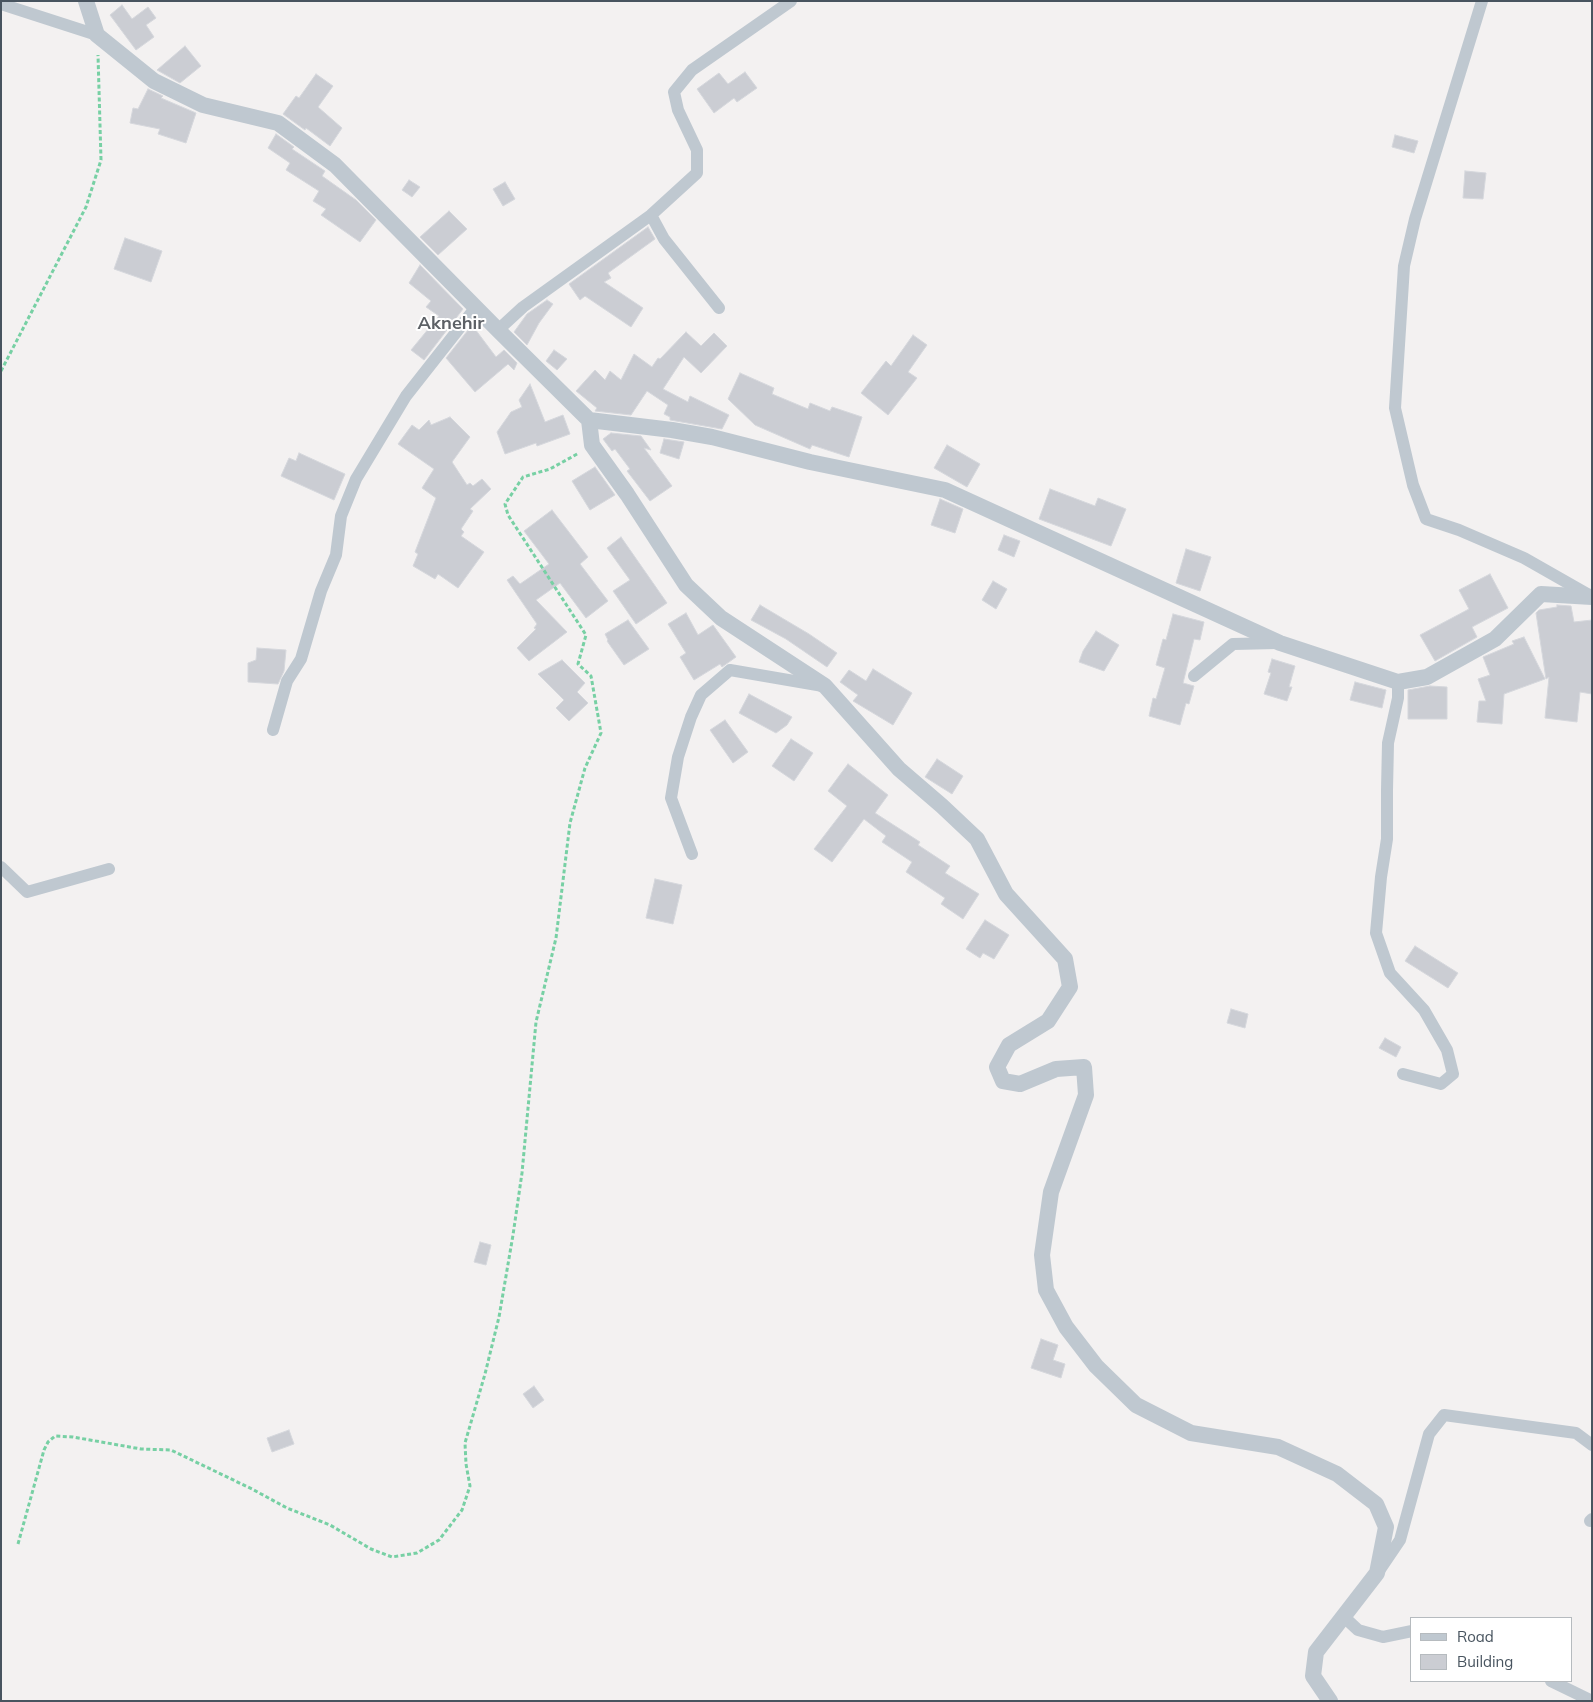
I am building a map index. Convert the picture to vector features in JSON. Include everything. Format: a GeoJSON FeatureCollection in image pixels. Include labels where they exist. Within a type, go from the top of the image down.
{"type":"FeatureCollection","features":[{"type":"Feature","properties":{"kind":"street"},"geometry":{"type":"LineString","coordinates":[[86,1],[97,34]]}},
{"type":"Feature","properties":{"kind":"street"},"geometry":{"type":"LineString","coordinates":[[498,330],[523,307],[651,215],[697,173],[697,150],[678,110],[674,92],[692,70],[791,1]]}},
{"type":"Feature","properties":{"kind":"street"},"geometry":{"type":"LineString","coordinates":[[1482,1],[1415,219],[1404,266],[1395,408],[1413,485],[1426,519],[1458,530],[1524,558],[1592,596]]}},
{"type":"Feature","properties":{"kind":"street"},"geometry":{"type":"LineString","coordinates":[[1,4],[97,34],[154,81],[203,105],[278,123],[335,165],[589,420],[712,437],[810,462],[945,490],[1280,643],[1398,682],[1427,678],[1495,639],[1541,594],[1592,596]]}},
{"type":"Feature","properties":{"kind":"street"},"geometry":{"type":"LineString","coordinates":[[651,215],[664,239],[719,308]]}},
{"type":"Feature","properties":{"kind":"street"},"geometry":{"type":"LineString","coordinates":[[272,730],[287,681],[302,659],[321,592],[336,555],[341,516],[356,479],[406,396],[476,307]]}},
{"type":"Feature","properties":{"kind":"street"},"geometry":{"type":"LineString","coordinates":[[589,420],[592,445],[627,494],[686,585],[721,618],[824,686],[898,769],[977,838],[1006,894],[1065,960],[1070,987],[1048,1021],[1009,1045],[997,1067],[1003,1082],[1020,1084],[1056,1069],[1084,1067],[1086,1095],[1051,1192],[1042,1255],[1046,1290],[1066,1327],[1096,1366],[1136,1405],[1191,1433],[1278,1447],[1337,1474],[1376,1504],[1386,1527],[1377,1573]]}},
{"type":"Feature","properties":{"kind":"street"},"geometry":{"type":"LineString","coordinates":[[1194,676],[1233,644],[1280,643]]}},
{"type":"Feature","properties":{"kind":"street"},"geometry":{"type":"LineString","coordinates":[[692,854],[671,798],[678,757],[691,717],[701,695],[730,670],[824,686]]}},
{"type":"Feature","properties":{"kind":"street"},"geometry":{"type":"LineString","coordinates":[[1398,682],[1398,698],[1388,742],[1386,790],[1388,839],[1381,878],[1376,933],[1390,973],[1424,1010],[1447,1050],[1454,1074],[1441,1084],[1403,1074]]}},
{"type":"Feature","properties":{"kind":"street"},"geometry":{"type":"LineString","coordinates":[[1,868],[27,892],[109,869]]}},
{"type":"Feature","properties":{"kind":"street"},"geometry":{"type":"LineString","coordinates":[[1330,1701],[1313,1676],[1316,1652],[1400,1540],[1429,1434],[1444,1415],[1576,1434],[1592,1445]]}},
{"type":"Feature","properties":{"kind":"street"},"geometry":{"type":"LineString","coordinates":[[1343,1616],[1358,1630],[1383,1637],[1410,1631]]}},
{"type":"Feature","properties":{"kind":"street"},"geometry":{"type":"LineString","coordinates":[[1553,1682],[1592,1700]]}},
{"type":"Feature","properties":{"kind":"path"},"geometry":{"type":"LineString","coordinates":[[1,371],[86,207],[101,160],[97,34]]}},
{"type":"Feature","properties":{"kind":"path"},"geometry":{"type":"LineString","coordinates":[[18,1544],[44,1450],[48,1442],[55,1436],[72,1437],[141,1449],[171,1450],[288,1508],[330,1525],[371,1549],[392,1557],[417,1553],[439,1540],[462,1510],[470,1486],[465,1443],[499,1317],[513,1235],[522,1173],[536,1022],[556,938],[570,823],[586,768],[601,733],[591,676],[578,664],[586,635],[508,515],[505,504],[523,477],[550,469],[592,445]]}},
{"type":"Feature","properties":{"kind":"building"},"geometry":{"type":"Polygon","coordinates":[[[122,5],[132,19],[148,7],[156,18],[146,25],[154,37],[136,50],[110,15],[122,5]]]}},
{"type":"Feature","properties":{"kind":"building"},"geometry":{"type":"Polygon","coordinates":[[[185,46],[201,66],[180,83],[157,70],[185,46]]]}},
{"type":"Feature","properties":{"kind":"building"},"geometry":{"type":"Polygon","coordinates":[[[745,72],[757,88],[737,102],[734,98],[714,113],[697,89],[719,73],[728,84],[745,72]]]}},
{"type":"Feature","properties":{"kind":"building"},"geometry":{"type":"Polygon","coordinates":[[[316,74],[333,86],[318,107],[342,128],[330,146],[283,114],[296,96],[299,98],[316,74]]]}},
{"type":"Feature","properties":{"kind":"building"},"geometry":{"type":"Polygon","coordinates":[[[148,89],[163,96],[161,98],[196,113],[186,143],[158,134],[160,129],[130,123],[133,108],[138,109],[148,89]]]}},
{"type":"Feature","properties":{"kind":"building"},"geometry":{"type":"Polygon","coordinates":[[[276,134],[294,147],[292,149],[325,171],[322,176],[356,200],[376,220],[360,242],[321,215],[326,209],[313,201],[319,191],[286,170],[290,163],[268,148],[276,134]]]}},
{"type":"Feature","properties":{"kind":"building"},"geometry":{"type":"Polygon","coordinates":[[[1395,135],[1418,141],[1414,153],[1392,147],[1395,135]]]}},
{"type":"Feature","properties":{"kind":"building"},"geometry":{"type":"Polygon","coordinates":[[[1465,171],[1486,173],[1483,199],[1463,198],[1465,171]]]}},
{"type":"Feature","properties":{"kind":"building"},"geometry":{"type":"Polygon","coordinates":[[[409,180],[420,187],[412,197],[402,190],[409,180]]]}},
{"type":"Feature","properties":{"kind":"building"},"geometry":{"type":"Polygon","coordinates":[[[505,182],[515,199],[503,206],[493,189],[505,182]]]}},
{"type":"Feature","properties":{"kind":"building"},"geometry":{"type":"Polygon","coordinates":[[[449,211],[467,229],[438,255],[420,237],[449,211]]]}},
{"type":"Feature","properties":{"kind":"building"},"geometry":{"type":"Polygon","coordinates":[[[648,227],[655,239],[608,273],[611,278],[604,282],[643,308],[631,327],[585,296],[580,300],[569,284],[648,227]]]}},
{"type":"Feature","properties":{"kind":"building"},"geometry":{"type":"Polygon","coordinates":[[[125,238],[162,251],[151,282],[114,269],[125,238]]]}},
{"type":"Feature","properties":{"kind":"building"},"geometry":{"type":"Polygon","coordinates":[[[420,265],[463,309],[424,360],[411,350],[439,316],[426,307],[431,301],[409,283],[420,265]]]}},
{"type":"Feature","properties":{"kind":"building"},"geometry":{"type":"Polygon","coordinates":[[[547,300],[553,304],[539,323],[527,345],[514,332],[527,314],[547,300]]]}},
{"type":"Feature","properties":{"kind":"building"},"geometry":{"type":"Polygon","coordinates":[[[472,325],[496,357],[504,350],[517,363],[514,370],[508,364],[475,392],[446,358],[472,325]]]}},
{"type":"Feature","properties":{"kind":"building"},"geometry":{"type":"Polygon","coordinates":[[[686,332],[701,346],[714,333],[727,346],[701,373],[684,357],[663,389],[688,402],[690,396],[729,415],[722,429],[670,420],[670,417],[664,414],[668,405],[647,391],[631,415],[595,411],[597,408],[576,391],[595,370],[605,380],[610,371],[621,380],[634,354],[652,367],[658,358],[660,359],[686,332]]]}},
{"type":"Feature","properties":{"kind":"building"},"geometry":{"type":"Polygon","coordinates":[[[913,335],[927,345],[908,372],[917,378],[888,415],[861,393],[886,361],[891,366],[913,335]]]}},
{"type":"Feature","properties":{"kind":"building"},"geometry":{"type":"Polygon","coordinates":[[[554,350],[567,359],[557,370],[546,361],[554,350]]]}},
{"type":"Feature","properties":{"kind":"building"},"geometry":{"type":"Polygon","coordinates":[[[740,373],[774,388],[772,394],[808,409],[810,403],[830,411],[832,407],[862,417],[849,457],[812,445],[810,449],[755,425],[728,399],[740,373]]]}},
{"type":"Feature","properties":{"kind":"building"},"geometry":{"type":"Polygon","coordinates":[[[530,384],[545,422],[563,415],[570,434],[537,446],[536,443],[505,454],[497,432],[511,412],[522,407],[519,400],[530,384]]]}},
{"type":"Feature","properties":{"kind":"building"},"geometry":{"type":"Polygon","coordinates":[[[450,417],[470,437],[452,462],[467,485],[470,483],[473,486],[482,479],[491,489],[470,509],[473,511],[461,529],[464,532],[461,536],[484,552],[458,588],[438,574],[435,579],[413,566],[418,554],[415,552],[436,498],[422,488],[434,469],[398,444],[412,425],[419,430],[429,420],[431,425],[450,417]]]}},
{"type":"Feature","properties":{"kind":"building"},"geometry":{"type":"Polygon","coordinates":[[[611,433],[641,436],[651,450],[644,448],[672,486],[650,501],[627,471],[630,469],[615,449],[612,451],[603,439],[611,433]]]}},
{"type":"Feature","properties":{"kind":"building"},"geometry":{"type":"Polygon","coordinates":[[[664,439],[684,442],[679,459],[660,453],[664,439]]]}},
{"type":"Feature","properties":{"kind":"building"},"geometry":{"type":"Polygon","coordinates":[[[947,445],[980,464],[967,487],[934,468],[947,445]]]}},
{"type":"Feature","properties":{"kind":"building"},"geometry":{"type":"Polygon","coordinates":[[[299,453],[345,474],[334,500],[281,476],[289,458],[296,461],[299,453]]]}},
{"type":"Feature","properties":{"kind":"building"},"geometry":{"type":"Polygon","coordinates":[[[595,467],[615,495],[590,510],[572,481],[595,467]]]}},
{"type":"Feature","properties":{"kind":"building"},"geometry":{"type":"Polygon","coordinates":[[[1050,489],[1095,506],[1098,498],[1126,509],[1111,546],[1039,519],[1050,489]]]}},
{"type":"Feature","properties":{"kind":"building"},"geometry":{"type":"Polygon","coordinates":[[[940,499],[963,509],[955,533],[931,525],[940,499]]]}},
{"type":"Feature","properties":{"kind":"building"},"geometry":{"type":"Polygon","coordinates":[[[552,510],[588,557],[580,564],[608,601],[586,618],[560,583],[536,600],[567,632],[529,661],[517,648],[536,629],[534,628],[537,624],[507,580],[513,576],[520,584],[549,564],[524,531],[552,510]]]}},
{"type":"Feature","properties":{"kind":"building"},"geometry":{"type":"Polygon","coordinates":[[[1004,535],[1020,541],[1014,557],[998,550],[1004,535]]]}},
{"type":"Feature","properties":{"kind":"building"},"geometry":{"type":"Polygon","coordinates":[[[621,537],[667,603],[636,624],[613,591],[630,580],[607,548],[621,537]]]}},
{"type":"Feature","properties":{"kind":"building"},"geometry":{"type":"Polygon","coordinates":[[[1186,549],[1211,557],[1200,591],[1176,583],[1186,549]]]}},
{"type":"Feature","properties":{"kind":"building"},"geometry":{"type":"Polygon","coordinates":[[[1490,574],[1508,608],[1472,627],[1477,637],[1435,661],[1420,635],[1469,609],[1459,590],[1490,574]]]}},
{"type":"Feature","properties":{"kind":"building"},"geometry":{"type":"Polygon","coordinates":[[[993,581],[1007,589],[996,609],[982,600],[993,581]]]}},
{"type":"Feature","properties":{"kind":"building"},"geometry":{"type":"Polygon","coordinates":[[[760,605],[837,653],[827,667],[786,639],[751,620],[760,605]]]}},
{"type":"Feature","properties":{"kind":"building"},"geometry":{"type":"Polygon","coordinates":[[[1557,605],[1571,606],[1574,622],[1592,620],[1592,694],[1580,692],[1577,722],[1545,718],[1549,677],[1546,679],[1536,613],[1539,610],[1557,607],[1557,605]]]}},
{"type":"Feature","properties":{"kind":"building"},"geometry":{"type":"Polygon","coordinates":[[[686,613],[698,635],[713,625],[736,657],[722,667],[720,664],[694,680],[680,657],[686,653],[668,624],[686,613]]]}},
{"type":"Feature","properties":{"kind":"building"},"geometry":{"type":"Polygon","coordinates":[[[1173,614],[1204,622],[1200,640],[1194,639],[1183,683],[1194,686],[1189,704],[1186,703],[1180,725],[1149,716],[1153,698],[1156,699],[1165,668],[1156,665],[1163,639],[1166,640],[1173,614]]]}},
{"type":"Feature","properties":{"kind":"building"},"geometry":{"type":"Polygon","coordinates":[[[628,620],[649,649],[624,665],[607,641],[605,634],[628,620]]]}},
{"type":"Feature","properties":{"kind":"building"},"geometry":{"type":"Polygon","coordinates":[[[1096,631],[1119,645],[1104,671],[1079,662],[1083,651],[1096,631]]]}},
{"type":"Feature","properties":{"kind":"building"},"geometry":{"type":"Polygon","coordinates":[[[1524,637],[1545,679],[1504,694],[1502,724],[1477,722],[1479,701],[1486,701],[1478,679],[1490,675],[1483,657],[1514,644],[1512,641],[1524,637]]]}},
{"type":"Feature","properties":{"kind":"building"},"geometry":{"type":"Polygon","coordinates":[[[257,648],[286,650],[284,671],[278,684],[248,682],[248,663],[256,660],[257,648]]]}},
{"type":"Feature","properties":{"kind":"building"},"geometry":{"type":"Polygon","coordinates":[[[1272,659],[1295,666],[1289,687],[1292,687],[1287,701],[1264,694],[1271,673],[1268,672],[1272,659]]]}},
{"type":"Feature","properties":{"kind":"building"},"geometry":{"type":"Polygon","coordinates":[[[562,660],[585,683],[577,692],[588,703],[569,721],[556,708],[564,700],[538,674],[562,660]]]}},
{"type":"Feature","properties":{"kind":"building"},"geometry":{"type":"Polygon","coordinates":[[[873,669],[912,693],[893,725],[853,701],[858,695],[840,682],[849,670],[866,681],[873,669]]]}},
{"type":"Feature","properties":{"kind":"building"},"geometry":{"type":"Polygon","coordinates":[[[1355,682],[1386,690],[1382,708],[1350,700],[1355,682]]]}},
{"type":"Feature","properties":{"kind":"building"},"geometry":{"type":"Polygon","coordinates":[[[1430,686],[1447,687],[1447,719],[1408,719],[1408,690],[1430,686]]]}},
{"type":"Feature","properties":{"kind":"building"},"geometry":{"type":"Polygon","coordinates":[[[749,694],[792,717],[787,725],[776,733],[739,713],[749,694]]]}},
{"type":"Feature","properties":{"kind":"building"},"geometry":{"type":"Polygon","coordinates":[[[725,720],[748,752],[733,763],[710,730],[725,720]]]}},
{"type":"Feature","properties":{"kind":"building"},"geometry":{"type":"Polygon","coordinates":[[[791,739],[813,753],[794,781],[772,766],[791,739]]]}},
{"type":"Feature","properties":{"kind":"building"},"geometry":{"type":"Polygon","coordinates":[[[937,759],[963,776],[952,794],[925,777],[937,759]]]}},
{"type":"Feature","properties":{"kind":"building"},"geometry":{"type":"Polygon","coordinates":[[[848,764],[888,795],[875,813],[920,842],[918,845],[950,866],[945,873],[979,894],[963,919],[941,904],[945,898],[906,872],[912,862],[882,842],[886,836],[864,819],[832,862],[814,849],[847,806],[828,791],[848,764]]]}},
{"type":"Feature","properties":{"kind":"building"},"geometry":{"type":"Polygon","coordinates":[[[655,879],[682,885],[673,924],[646,918],[655,879]]]}},
{"type":"Feature","properties":{"kind":"building"},"geometry":{"type":"Polygon","coordinates":[[[985,920],[1009,935],[994,959],[983,953],[980,958],[966,949],[985,920]]]}},
{"type":"Feature","properties":{"kind":"building"},"geometry":{"type":"Polygon","coordinates":[[[1415,946],[1458,973],[1448,988],[1405,961],[1415,946]]]}},
{"type":"Feature","properties":{"kind":"building"},"geometry":{"type":"Polygon","coordinates":[[[1231,1009],[1248,1014],[1245,1028],[1227,1023],[1231,1009]]]}},
{"type":"Feature","properties":{"kind":"building"},"geometry":{"type":"Polygon","coordinates":[[[1385,1038],[1401,1047],[1396,1057],[1379,1048],[1385,1038]]]}},
{"type":"Feature","properties":{"kind":"building"},"geometry":{"type":"Polygon","coordinates":[[[480,1242],[491,1245],[486,1265],[474,1262],[480,1242]]]}},
{"type":"Feature","properties":{"kind":"building"},"geometry":{"type":"Polygon","coordinates":[[[1041,1339],[1058,1345],[1053,1360],[1065,1364],[1061,1378],[1031,1368],[1041,1339]]]}},
{"type":"Feature","properties":{"kind":"building"},"geometry":{"type":"Polygon","coordinates":[[[534,1386],[544,1400],[533,1408],[523,1394],[534,1386]]]}},
{"type":"Feature","properties":{"kind":"building"},"geometry":{"type":"Polygon","coordinates":[[[289,1430],[294,1444],[272,1452],[267,1438],[289,1430]]]}},
{"type":"Feature","properties":{"kind":"district","name":"Aknehir"},"geometry":{"type":"Point","coordinates":[451,324]}}]}
